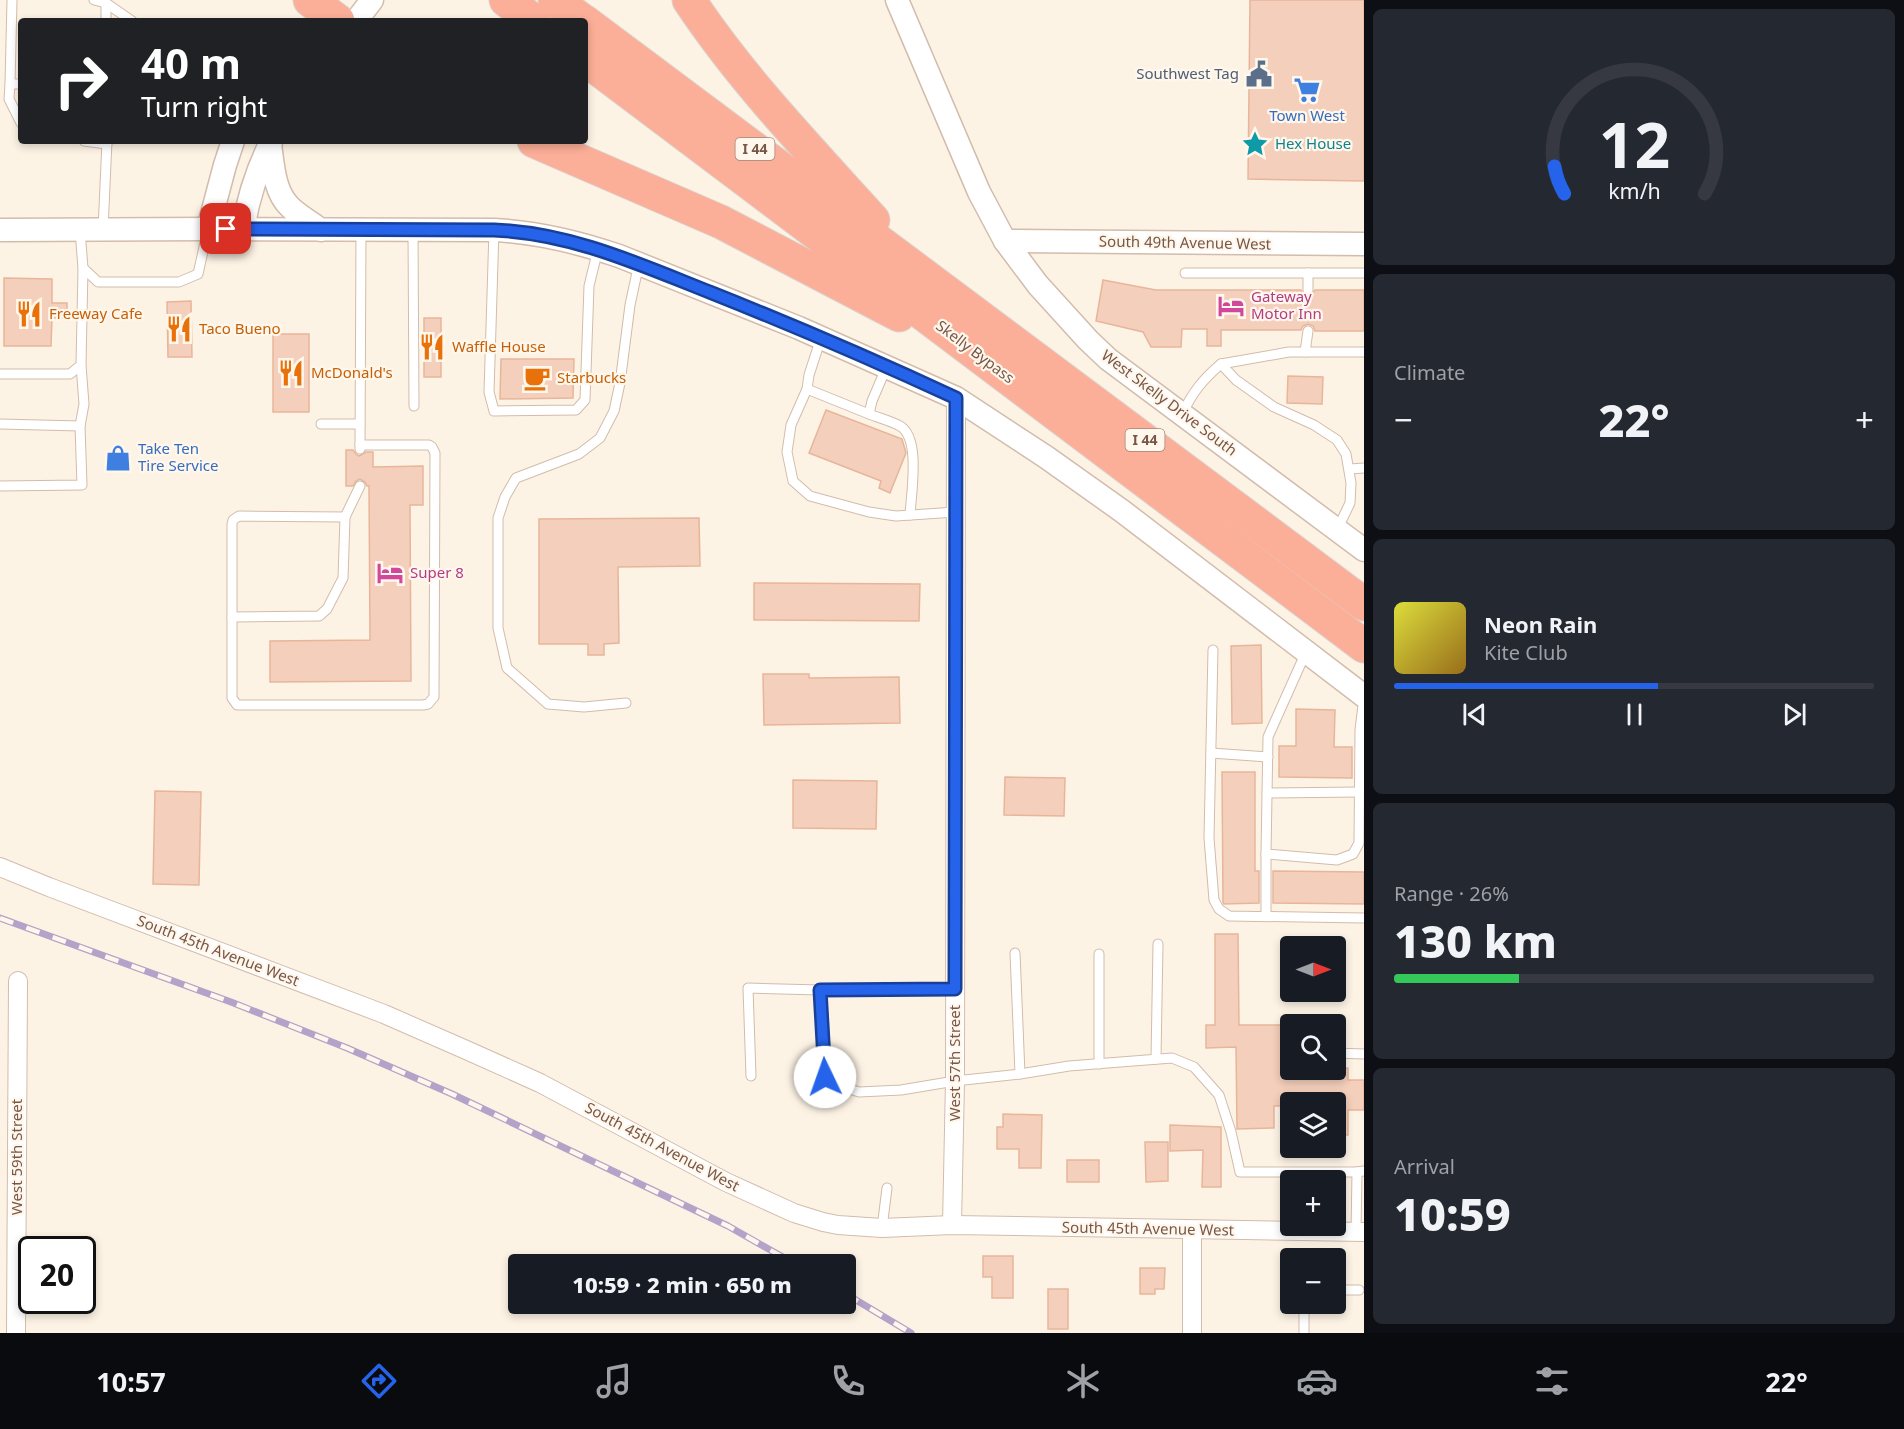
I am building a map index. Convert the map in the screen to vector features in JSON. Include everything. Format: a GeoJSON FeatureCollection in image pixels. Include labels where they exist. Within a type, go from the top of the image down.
{"type":"FeatureCollection","features":[{"type":"Feature","properties":{"kind":"highway"},"geometry":{"type":"LineString","coordinates":[[506,0],[530,18]]}},
{"type":"Feature","properties":{"kind":"highway","name":"Skelly Bypass"},"geometry":{"type":"LineString","coordinates":[[555,0],[579,18]]}},
{"type":"Feature","properties":{"kind":"highway"},"geometry":{"type":"LineString","coordinates":[[688,0],[763,99],[925,276]]}},
{"type":"Feature","properties":{"kind":"highway","name":"Skelly Bypass"},"geometry":{"type":"LineString","coordinates":[[588,25],[1364,604]]}},
{"type":"Feature","properties":{"kind":"highway","name":"Skelly Bypass"},"geometry":{"type":"LineString","coordinates":[[588,61],[1364,646]]}},
{"type":"Feature","properties":{"kind":"highway"},"geometry":{"type":"LineString","coordinates":[[541,144],[721,222],[981,357]]}},
{"type":"Feature","properties":{"kind":"street"},"geometry":{"type":"LineString","coordinates":[[358,18],[372,0]]}},
{"type":"Feature","properties":{"kind":"street","name":"West Skelly Drive South"},"geometry":{"type":"LineString","coordinates":[[897,0],[979,192],[1005,241],[1038,285],[1108,359],[1364,550]]}},
{"type":"Feature","properties":{"kind":"street"},"geometry":{"type":"LineString","coordinates":[[208,229],[232,144]]}},
{"type":"Feature","properties":{"kind":"street"},"geometry":{"type":"LineString","coordinates":[[243,229],[247,204],[257,172],[271,144]]}},
{"type":"Feature","properties":{"kind":"street"},"geometry":{"type":"LineString","coordinates":[[271,144],[275,178],[279,189],[289,206],[321,230]]}},
{"type":"Feature","properties":{"kind":"street"},"geometry":{"type":"LineString","coordinates":[[0,230],[494,230],[536,234],[598,249],[799,328],[956,398],[1046,457],[1122,511],[1364,696]]}},
{"type":"Feature","properties":{"kind":"street","name":"South 49th Avenue West"},"geometry":{"type":"LineString","coordinates":[[1005,241],[1364,244]]}},
{"type":"Feature","properties":{"kind":"street","name":"West 57th Street"},"geometry":{"type":"LineString","coordinates":[[952,1225],[955,1080],[956,398]]}},
{"type":"Feature","properties":{"kind":"street","name":"South 45th Avenue West"},"geometry":{"type":"LineString","coordinates":[[0,867],[384,1014],[464,1048],[540,1083],[726,1182],[794,1213],[838,1225],[882,1228],[952,1225],[1360,1232]]}},
{"type":"Feature","properties":{"kind":"street","name":"West 59th Street"},"geometry":{"type":"LineString","coordinates":[[16,1333],[18,981]]}},
{"type":"Feature","properties":{"kind":"street"},"geometry":{"type":"LineString","coordinates":[[1192,1230],[1192,1333]]}},
{"type":"Feature","properties":{"kind":"lane"},"geometry":{"type":"LineString","coordinates":[[12,0],[10,84],[5,98],[18,118]]}},
{"type":"Feature","properties":{"kind":"lane"},"geometry":{"type":"LineString","coordinates":[[94,0],[106,3],[128,18]]}},
{"type":"Feature","properties":{"kind":"lane"},"geometry":{"type":"LineString","coordinates":[[106,3],[106,18]]}},
{"type":"Feature","properties":{"kind":"lane"},"geometry":{"type":"LineString","coordinates":[[10,84],[18,84]]}},
{"type":"Feature","properties":{"kind":"lane"},"geometry":{"type":"LineString","coordinates":[[103,230],[108,144]]}},
{"type":"Feature","properties":{"kind":"lane"},"geometry":{"type":"LineString","coordinates":[[83,268],[98,282],[179,282],[198,274],[208,229]]}},
{"type":"Feature","properties":{"kind":"lane"},"geometry":{"type":"LineString","coordinates":[[0,486],[82,485],[80,426],[84,404],[81,365],[83,268],[80,230]]}},
{"type":"Feature","properties":{"kind":"lane"},"geometry":{"type":"LineString","coordinates":[[345,517],[239,516],[233,520],[232,698],[237,705],[423,705],[434,697],[435,453],[429,445],[360,447],[362,230]]}},
{"type":"Feature","properties":{"kind":"lane"},"geometry":{"type":"LineString","coordinates":[[413,230],[414,406]]}},
{"type":"Feature","properties":{"kind":"lane"},"geometry":{"type":"LineString","coordinates":[[494,230],[489,392],[494,411],[576,410],[585,400],[589,286],[598,249]]}},
{"type":"Feature","properties":{"kind":"lane"},"geometry":{"type":"LineString","coordinates":[[626,703],[584,707],[548,704],[507,668],[498,628],[498,518],[505,496],[516,478],[579,454],[600,438],[614,411],[630,305],[639,264]]}},
{"type":"Feature","properties":{"kind":"lane"},"geometry":{"type":"LineString","coordinates":[[1185,273],[1364,273]]}},
{"type":"Feature","properties":{"kind":"lane"},"geometry":{"type":"LineString","coordinates":[[1308,273],[1308,290]]}},
{"type":"Feature","properties":{"kind":"lane"},"geometry":{"type":"LineString","coordinates":[[1305,352],[1308,330]]}},
{"type":"Feature","properties":{"kind":"lane"},"geometry":{"type":"LineString","coordinates":[[820,338],[807,389],[791,425],[787,452],[793,481],[810,496],[869,512],[896,516],[956,512]]}},
{"type":"Feature","properties":{"kind":"lane"},"geometry":{"type":"LineString","coordinates":[[1182,414],[1192,393],[1221,364],[1267,355],[1305,352],[1364,352]]}},
{"type":"Feature","properties":{"kind":"lane"},"geometry":{"type":"LineString","coordinates":[[1221,364],[1236,380],[1274,407],[1314,425],[1337,440],[1346,454],[1351,483],[1350,503],[1337,530]]}},
{"type":"Feature","properties":{"kind":"lane"},"geometry":{"type":"LineString","coordinates":[[0,374],[70,374],[81,365]]}},
{"type":"Feature","properties":{"kind":"lane"},"geometry":{"type":"LineString","coordinates":[[869,414],[886,366]]}},
{"type":"Feature","properties":{"kind":"lane"},"geometry":{"type":"LineString","coordinates":[[807,389],[902,427],[913,451],[910,515]]}},
{"type":"Feature","properties":{"kind":"lane"},"geometry":{"type":"LineString","coordinates":[[0,424],[80,426]]}},
{"type":"Feature","properties":{"kind":"lane"},"geometry":{"type":"LineString","coordinates":[[321,424],[360,424]]}},
{"type":"Feature","properties":{"kind":"lane"},"geometry":{"type":"LineString","coordinates":[[1350,469],[1364,468]]}},
{"type":"Feature","properties":{"kind":"lane"},"geometry":{"type":"LineString","coordinates":[[232,617],[319,616],[323,614],[343,578],[345,517],[360,486]]}},
{"type":"Feature","properties":{"kind":"lane"},"geometry":{"type":"LineString","coordinates":[[1213,650],[1209,838],[1214,900],[1219,909],[1229,916],[1364,918]]}},
{"type":"Feature","properties":{"kind":"lane"},"geometry":{"type":"LineString","coordinates":[[1266,916],[1268,737],[1306,651]]}},
{"type":"Feature","properties":{"kind":"lane"},"geometry":{"type":"LineString","coordinates":[[1266,854],[1337,860],[1353,854],[1361,843],[1359,730],[1364,696]]}},
{"type":"Feature","properties":{"kind":"lane"},"geometry":{"type":"LineString","coordinates":[[1211,753],[1268,757]]}},
{"type":"Feature","properties":{"kind":"lane"},"geometry":{"type":"LineString","coordinates":[[1267,792],[1359,792]]}},
{"type":"Feature","properties":{"kind":"lane"},"geometry":{"type":"LineString","coordinates":[[1156,1059],[1158,944]]}},
{"type":"Feature","properties":{"kind":"lane"},"geometry":{"type":"LineString","coordinates":[[1015,953],[1020,1074]]}},
{"type":"Feature","properties":{"kind":"lane"},"geometry":{"type":"LineString","coordinates":[[1099,954],[1099,1064]]}},
{"type":"Feature","properties":{"kind":"lane"},"geometry":{"type":"LineString","coordinates":[[751,1076],[748,988],[955,989]]}},
{"type":"Feature","properties":{"kind":"lane"},"geometry":{"type":"LineString","coordinates":[[820,990],[825,1077],[859,1092],[901,1090],[955,1080],[1156,1059],[1172,1058],[1194,1067],[1219,1095],[1231,1132],[1240,1172],[1360,1172],[1360,1232]]}},
{"type":"Feature","properties":{"kind":"lane"},"geometry":{"type":"LineString","coordinates":[[1346,1053],[1364,1054]]}},
{"type":"Feature","properties":{"kind":"lane"},"geometry":{"type":"LineString","coordinates":[[882,1228],[886,1188]]}},
{"type":"Feature","properties":{"kind":"lane"},"geometry":{"type":"LineString","coordinates":[[1346,1290],[1359,1290]]}},
{"type":"Feature","properties":{"kind":"lane"},"geometry":{"type":"LineString","coordinates":[[1304,1314],[1304,1333]]}},
{"type":"Feature","properties":{"kind":"building","name":"Town West"},"geometry":{"type":"Polygon","coordinates":[[[1250,0],[1364,0],[1364,181],[1248,179],[1250,0]]]}},
{"type":"Feature","properties":{"kind":"building"},"geometry":{"type":"Polygon","coordinates":[[[4,278],[52,279],[52,303],[67,303],[67,318],[52,318],[51,346],[4,346],[4,278]]]}},
{"type":"Feature","properties":{"kind":"building","name":"Gateway Motor Inn"},"geometry":{"type":"Polygon","coordinates":[[[1103,280],[1156,290],[1301,290],[1307,297],[1315,290],[1364,290],[1364,331],[1315,331],[1313,326],[1308,324],[1301,330],[1221,330],[1221,346],[1207,346],[1207,329],[1182,329],[1181,347],[1151,347],[1143,332],[1096,321],[1103,280]]]}},
{"type":"Feature","properties":{"kind":"building","name":"Taco Bueno"},"geometry":{"type":"Polygon","coordinates":[[[191,301],[192,357],[168,357],[167,302],[191,301]]]}},
{"type":"Feature","properties":{"kind":"building","name":"Waffle House"},"geometry":{"type":"Polygon","coordinates":[[[424,318],[441,318],[441,377],[424,377],[424,318]]]}},
{"type":"Feature","properties":{"kind":"building","name":"McDonald's"},"geometry":{"type":"Polygon","coordinates":[[[273,334],[309,334],[309,412],[273,412],[273,334]]]}},
{"type":"Feature","properties":{"kind":"building","name":"Starbucks"},"geometry":{"type":"Polygon","coordinates":[[[501,359],[574,359],[573,398],[500,399],[501,359]]]}},
{"type":"Feature","properties":{"kind":"building"},"geometry":{"type":"Polygon","coordinates":[[[1288,376],[1323,377],[1322,404],[1287,403],[1288,376]]]}},
{"type":"Feature","properties":{"kind":"building"},"geometry":{"type":"Polygon","coordinates":[[[826,410],[902,439],[906,453],[890,493],[879,488],[881,481],[809,453],[826,410]]]}},
{"type":"Feature","properties":{"kind":"building","name":"Super 8"},"geometry":{"type":"Polygon","coordinates":[[[346,450],[353,450],[359,456],[366,452],[373,452],[373,467],[423,466],[423,505],[410,505],[411,681],[270,682],[270,641],[370,640],[369,486],[360,479],[353,486],[346,486],[346,450]]]}},
{"type":"Feature","properties":{"kind":"building"},"geometry":{"type":"Polygon","coordinates":[[[699,518],[700,566],[618,567],[619,643],[604,644],[604,655],[588,655],[588,644],[539,644],[539,519],[699,518]]]}},
{"type":"Feature","properties":{"kind":"building"},"geometry":{"type":"Polygon","coordinates":[[[754,583],[920,584],[919,621],[754,620],[754,583]]]}},
{"type":"Feature","properties":{"kind":"building"},"geometry":{"type":"Polygon","coordinates":[[[1261,645],[1262,723],[1232,724],[1231,646],[1261,645]]]}},
{"type":"Feature","properties":{"kind":"building"},"geometry":{"type":"Polygon","coordinates":[[[763,674],[809,674],[809,678],[899,677],[900,723],[764,725],[763,674]]]}},
{"type":"Feature","properties":{"kind":"building"},"geometry":{"type":"Polygon","coordinates":[[[1296,709],[1335,710],[1334,747],[1352,747],[1352,778],[1279,777],[1279,746],[1296,746],[1296,709]]]}},
{"type":"Feature","properties":{"kind":"building"},"geometry":{"type":"Polygon","coordinates":[[[1222,772],[1255,772],[1255,871],[1259,871],[1259,903],[1224,904],[1223,902],[1222,772]]]}},
{"type":"Feature","properties":{"kind":"building"},"geometry":{"type":"Polygon","coordinates":[[[1005,777],[1065,778],[1064,816],[1004,815],[1005,777]]]}},
{"type":"Feature","properties":{"kind":"building"},"geometry":{"type":"Polygon","coordinates":[[[793,780],[877,781],[876,829],[793,828],[793,780]]]}},
{"type":"Feature","properties":{"kind":"building"},"geometry":{"type":"Polygon","coordinates":[[[155,791],[201,792],[199,885],[153,884],[155,791]]]}},
{"type":"Feature","properties":{"kind":"building"},"geometry":{"type":"Polygon","coordinates":[[[1273,871],[1364,872],[1364,904],[1273,903],[1273,871]]]}},
{"type":"Feature","properties":{"kind":"building"},"geometry":{"type":"Polygon","coordinates":[[[1215,934],[1238,934],[1239,1025],[1280,1025],[1280,1080],[1346,1080],[1346,1068],[1348,1068],[1348,1080],[1364,1080],[1364,1110],[1348,1110],[1348,1135],[1346,1135],[1346,1092],[1280,1092],[1280,1106],[1274,1106],[1274,1128],[1237,1129],[1236,1047],[1206,1048],[1206,1025],[1215,1025],[1215,934]]]}},
{"type":"Feature","properties":{"kind":"building"},"geometry":{"type":"Polygon","coordinates":[[[1003,1114],[1042,1115],[1041,1168],[1019,1168],[1019,1149],[997,1149],[997,1127],[1003,1127],[1003,1114]]]}},
{"type":"Feature","properties":{"kind":"building"},"geometry":{"type":"Polygon","coordinates":[[[1170,1125],[1221,1127],[1221,1187],[1202,1187],[1203,1150],[1170,1151],[1170,1125]]]}},
{"type":"Feature","properties":{"kind":"building"},"geometry":{"type":"Polygon","coordinates":[[[1145,1142],[1168,1142],[1168,1181],[1146,1182],[1145,1142]]]}},
{"type":"Feature","properties":{"kind":"building"},"geometry":{"type":"Polygon","coordinates":[[[1067,1160],[1099,1160],[1099,1182],[1067,1182],[1067,1160]]]}},
{"type":"Feature","properties":{"kind":"building"},"geometry":{"type":"Polygon","coordinates":[[[983,1256],[1013,1256],[1013,1298],[992,1298],[992,1277],[983,1277],[983,1256]]]}},
{"type":"Feature","properties":{"kind":"building"},"geometry":{"type":"Polygon","coordinates":[[[1140,1268],[1165,1268],[1164,1289],[1155,1289],[1155,1294],[1140,1294],[1140,1268]]]}},
{"type":"Feature","properties":{"kind":"building"},"geometry":{"type":"Polygon","coordinates":[[[1048,1289],[1068,1289],[1068,1329],[1048,1329],[1048,1289]]]}},
{"type":"Feature","properties":{"kind":"railway"},"geometry":{"type":"LineString","coordinates":[[0,918],[231,1002],[347,1048],[452,1094],[728,1226],[777,1254]]}},
{"type":"Feature","properties":{"kind":"railway"},"geometry":{"type":"LineString","coordinates":[[856,1300],[911,1333]]}},
{"type":"Feature","properties":{"kind":"place","name":"Southwest Tag"},"geometry":{"type":"Point","coordinates":[1259,74]}},
{"type":"Feature","properties":{"kind":"place","name":"Town West"},"geometry":{"type":"Point","coordinates":[1307,90]}},
{"type":"Feature","properties":{"kind":"place","name":"Hex House"},"geometry":{"type":"Point","coordinates":[1255,144]}},
{"type":"Feature","properties":{"kind":"place","name":"Gateway Motor Inn"},"geometry":{"type":"Point","coordinates":[1231,306]}},
{"type":"Feature","properties":{"kind":"place","name":"Freeway Cafe"},"geometry":{"type":"Point","coordinates":[29,314]}},
{"type":"Feature","properties":{"kind":"place","name":"Taco Bueno"},"geometry":{"type":"Point","coordinates":[179,329]}},
{"type":"Feature","properties":{"kind":"place","name":"Waffle House"},"geometry":{"type":"Point","coordinates":[432,347]}},
{"type":"Feature","properties":{"kind":"place","name":"McDonald's"},"geometry":{"type":"Point","coordinates":[291,373]}},
{"type":"Feature","properties":{"kind":"place","name":"Starbucks"},"geometry":{"type":"Point","coordinates":[537,378]}},
{"type":"Feature","properties":{"kind":"place","name":"Take Ten Tire Service"},"geometry":{"type":"Point","coordinates":[118,458]}},
{"type":"Feature","properties":{"kind":"place","name":"Super 8"},"geometry":{"type":"Point","coordinates":[390,573]}},
{"type":"Feature","properties":{"kind":"route"},"geometry":{"type":"LineString","coordinates":[[226,229],[504,230],[568,241],[619,256],[779,320],[956,398],[955,989],[820,990],[825,1077]]}}]}
